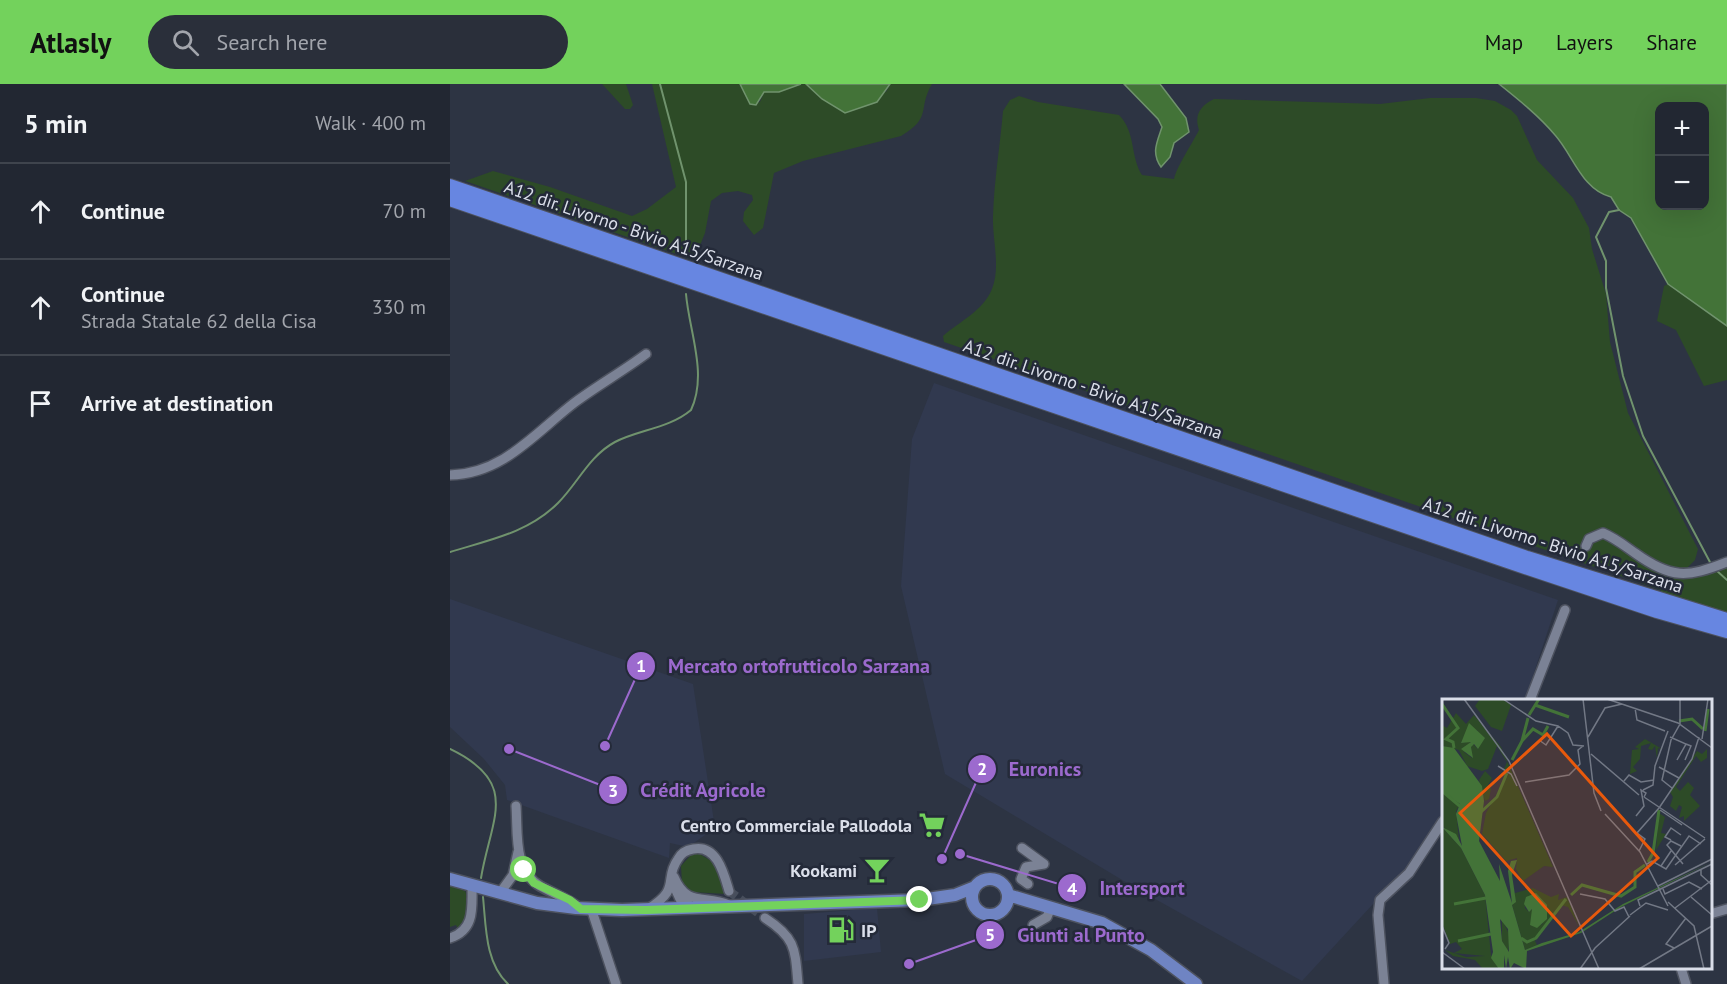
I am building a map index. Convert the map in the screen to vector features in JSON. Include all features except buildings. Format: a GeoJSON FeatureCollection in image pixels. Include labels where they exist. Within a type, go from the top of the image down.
{"type":"FeatureCollection","features":[{"type":"Feature","properties":{"kind":"highway","name":"A12 dir. Livorno - Bivio A15/Sarzana"},"geometry":{"type":"LineString","coordinates":[[450,186],[1527,558],[1659,601],[1727,620]]}},
{"type":"Feature","properties":{"kind":"highway"},"geometry":{"type":"LineString","coordinates":[[450,199],[1513,563],[1657,611],[1727,631]]}},
{"type":"Feature","properties":{"kind":"main road"},"geometry":{"type":"LineString","coordinates":[[450,879],[537,903],[586,909],[646,910],[920,900],[955,896],[975,887],[983,880],[993,879],[1005,886],[1008,895],[1002,911]]}},
{"type":"Feature","properties":{"kind":"main road"},"geometry":{"type":"LineString","coordinates":[[975,887],[972,899],[975,908]]}},
{"type":"Feature","properties":{"kind":"main road"},"geometry":{"type":"LineString","coordinates":[[1008,895],[1051,907],[1112,929],[1151,950],[1196,984]]}},
{"type":"Feature","properties":{"kind":"main road"},"geometry":{"type":"LineString","coordinates":[[920,900],[975,908],[989,915],[1023,905],[1051,907]]}},
{"type":"Feature","properties":{"kind":"street"},"geometry":{"type":"LineString","coordinates":[[450,475],[467,475],[488,469],[513,454],[565,410],[646,354]]}},
{"type":"Feature","properties":{"kind":"street"},"geometry":{"type":"LineString","coordinates":[[1586,546],[1589,539],[1603,533],[1650,563],[1677,574],[1694,573],[1727,562]]}},
{"type":"Feature","properties":{"kind":"street"},"geometry":{"type":"LineString","coordinates":[[1530,699],[1564,610]]}},
{"type":"Feature","properties":{"kind":"street"},"geometry":{"type":"LineString","coordinates":[[500,893],[513,875],[518,852],[516,806]]}},
{"type":"Feature","properties":{"kind":"street"},"geometry":{"type":"LineString","coordinates":[[1384,984],[1378,915],[1380,900],[1409,873],[1442,823]]}},
{"type":"Feature","properties":{"kind":"street"},"geometry":{"type":"LineString","coordinates":[[646,910],[670,890],[676,861],[682,854],[699,848],[715,857],[722,866],[729,891]]}},
{"type":"Feature","properties":{"kind":"street"},"geometry":{"type":"LineString","coordinates":[[1022,848],[1044,864],[1026,867],[1021,879],[1029,884]]}},
{"type":"Feature","properties":{"kind":"street"},"geometry":{"type":"LineString","coordinates":[[518,852],[529,878],[541,887],[586,909],[616,984]]}},
{"type":"Feature","properties":{"kind":"street"},"geometry":{"type":"LineString","coordinates":[[673,874],[680,890],[690,897],[719,900],[732,907]]}},
{"type":"Feature","properties":{"kind":"street"},"geometry":{"type":"LineString","coordinates":[[673,874],[676,894],[684,904],[693,909]]}},
{"type":"Feature","properties":{"kind":"street"},"geometry":{"type":"LineString","coordinates":[[450,938],[463,932],[469,926],[472,914],[472,886]]}},
{"type":"Feature","properties":{"kind":"street"},"geometry":{"type":"LineString","coordinates":[[1033,925],[1047,917],[1051,907]]}},
{"type":"Feature","properties":{"kind":"street"},"geometry":{"type":"LineString","coordinates":[[1712,913],[1727,909]]}},
{"type":"Feature","properties":{"kind":"street"},"geometry":{"type":"LineString","coordinates":[[765,918],[780,928],[794,946],[798,984]]}},
{"type":"Feature","properties":{"kind":"street"},"geometry":{"type":"LineString","coordinates":[[1681,969],[1686,984]]}},
{"type":"Feature","properties":{"kind":"shaded area"},"geometry":{"type":"Polygon","coordinates":[[[602,84],[626,84],[633,105],[630,109],[625,109],[602,84]]]}},
{"type":"Feature","properties":{"kind":"shaded area"},"geometry":{"type":"Polygon","coordinates":[[[652,84],[740,84],[750,104],[760,102],[764,92],[801,84],[806,84],[822,99],[886,92],[890,84],[932,84],[921,118],[901,136],[803,161],[774,173],[763,228],[754,235],[743,221],[744,212],[753,200],[752,195],[738,191],[722,193],[711,201],[705,233],[694,260],[465,181],[493,171],[550,187],[632,216],[647,209],[676,187],[652,84]]]}},
{"type":"Feature","properties":{"kind":"shaded area"},"geometry":{"type":"Polygon","coordinates":[[[740,84],[801,84],[779,92],[764,92],[756,105],[750,104],[740,84]]]}},
{"type":"Feature","properties":{"kind":"shaded area"},"geometry":{"type":"Polygon","coordinates":[[[806,84],[890,84],[877,102],[845,113],[822,99],[806,84]]]}},
{"type":"Feature","properties":{"kind":"shaded area"},"geometry":{"type":"Polygon","coordinates":[[[1124,84],[1160,84],[1186,118],[1189,132],[1174,143],[1170,157],[1161,167],[1156,152],[1162,127],[1158,119],[1124,84]]]}},
{"type":"Feature","properties":{"kind":"shaded area"},"geometry":{"type":"Polygon","coordinates":[[[1499,84],[1727,84],[1727,326],[1668,284],[1631,218],[1619,210],[1611,197],[1601,193],[1585,180],[1561,143],[1528,108],[1499,84]]]}},
{"type":"Feature","properties":{"kind":"shaded area"},"geometry":{"type":"Polygon","coordinates":[[[1019,96],[1038,102],[1119,115],[1131,136],[1138,168],[1142,175],[1174,179],[1181,161],[1199,130],[1197,120],[1199,112],[1214,99],[1380,104],[1430,98],[1476,98],[1495,101],[1511,110],[1517,116],[1537,160],[1573,198],[1589,228],[1592,249],[1606,294],[1610,342],[1628,413],[1698,549],[1695,560],[1677,578],[1686,579],[1727,565],[1727,620],[1659,601],[1661,590],[944,342],[943,336],[983,304],[995,280],[994,203],[1003,111],[1010,100],[1019,96]]]}},
{"type":"Feature","properties":{"kind":"shaded area"},"geometry":{"type":"Polygon","coordinates":[[[1668,284],[1727,326],[1727,380],[1704,386],[1676,330],[1657,321],[1664,286],[1668,284]]]}},
{"type":"Feature","properties":{"kind":"shaded area"},"geometry":{"type":"Polygon","coordinates":[[[934,383],[1558,600],[1525,699],[1442,699],[1442,815],[1409,865],[1302,981],[1139,890],[945,774],[901,586],[912,439],[934,383]]]}},
{"type":"Feature","properties":{"kind":"shaded area"},"geometry":{"type":"Polygon","coordinates":[[[450,599],[693,684],[715,828],[688,847],[670,843],[669,858],[507,800],[505,785],[484,759],[450,727],[450,599]]]}},
{"type":"Feature","properties":{"kind":"shaded area"},"geometry":{"type":"Polygon","coordinates":[[[698,853],[713,862],[726,894],[692,892],[682,883],[681,866],[691,855],[698,853]]]}},
{"type":"Feature","properties":{"kind":"shaded area"},"geometry":{"type":"Polygon","coordinates":[[[450,886],[465,891],[469,907],[465,922],[459,931],[456,925],[450,927],[450,886]]]}},
{"type":"Feature","properties":{"kind":"shaded area","name":"IP"},"geometry":{"type":"Polygon","coordinates":[[[877,908],[881,952],[804,961],[804,914],[877,908]]]}},
{"type":"Feature","properties":{"kind":"waterway"},"geometry":{"type":"LineString","coordinates":[[660,84],[686,182],[686,252]]}},
{"type":"Feature","properties":{"kind":"waterway"},"geometry":{"type":"LineString","coordinates":[[1619,210],[1609,212],[1596,237],[1606,261],[1606,288],[1623,376],[1643,436],[1711,564]]}},
{"type":"Feature","properties":{"kind":"waterway"},"geometry":{"type":"LineString","coordinates":[[450,552],[493,539],[534,522],[558,503],[591,462],[606,448],[624,438],[674,421],[691,410],[696,396],[698,367],[686,294]]}},
{"type":"Feature","properties":{"kind":"waterway"},"geometry":{"type":"LineString","coordinates":[[1716,570],[1727,580]]}},
{"type":"Feature","properties":{"kind":"waterway"},"geometry":{"type":"LineString","coordinates":[[450,749],[472,762],[486,775],[494,789],[496,804],[494,820],[481,878]]}},
{"type":"Feature","properties":{"kind":"waterway"},"geometry":{"type":"LineString","coordinates":[[483,897],[486,932],[491,955],[500,975],[508,984]]}},
{"type":"Feature","properties":{"kind":"tunnel"},"geometry":{"type":"LineString","coordinates":[[729,891],[765,918]]}},
{"type":"Feature","properties":{"kind":"place","name":"Mercato ortofrutticolo Sarzana"},"geometry":{"type":"Point","coordinates":[605,746]}},
{"type":"Feature","properties":{"kind":"place","name":"Crédit Agricole"},"geometry":{"type":"Point","coordinates":[509,749]}},
{"type":"Feature","properties":{"kind":"place","name":"Centro Commerciale Pallodola"},"geometry":{"type":"Point","coordinates":[932,825]}},
{"type":"Feature","properties":{"kind":"place","name":"Intersport"},"geometry":{"type":"Point","coordinates":[960,854]}},
{"type":"Feature","properties":{"kind":"place","name":"Euronics"},"geometry":{"type":"Point","coordinates":[942,859]}},
{"type":"Feature","properties":{"kind":"place","name":"Kookami"},"geometry":{"type":"Point","coordinates":[877,870]}},
{"type":"Feature","properties":{"kind":"place","name":"IP"},"geometry":{"type":"Point","coordinates":[841,930]}},
{"type":"Feature","properties":{"kind":"place","name":"Giunti al Punto"},"geometry":{"type":"Point","coordinates":[909,964]}},
{"type":"Feature","properties":{"kind":"route"},"geometry":{"type":"LineString","coordinates":[[524,870],[534,883],[570,900],[581,909],[693,909],[920,900]]}}]}
